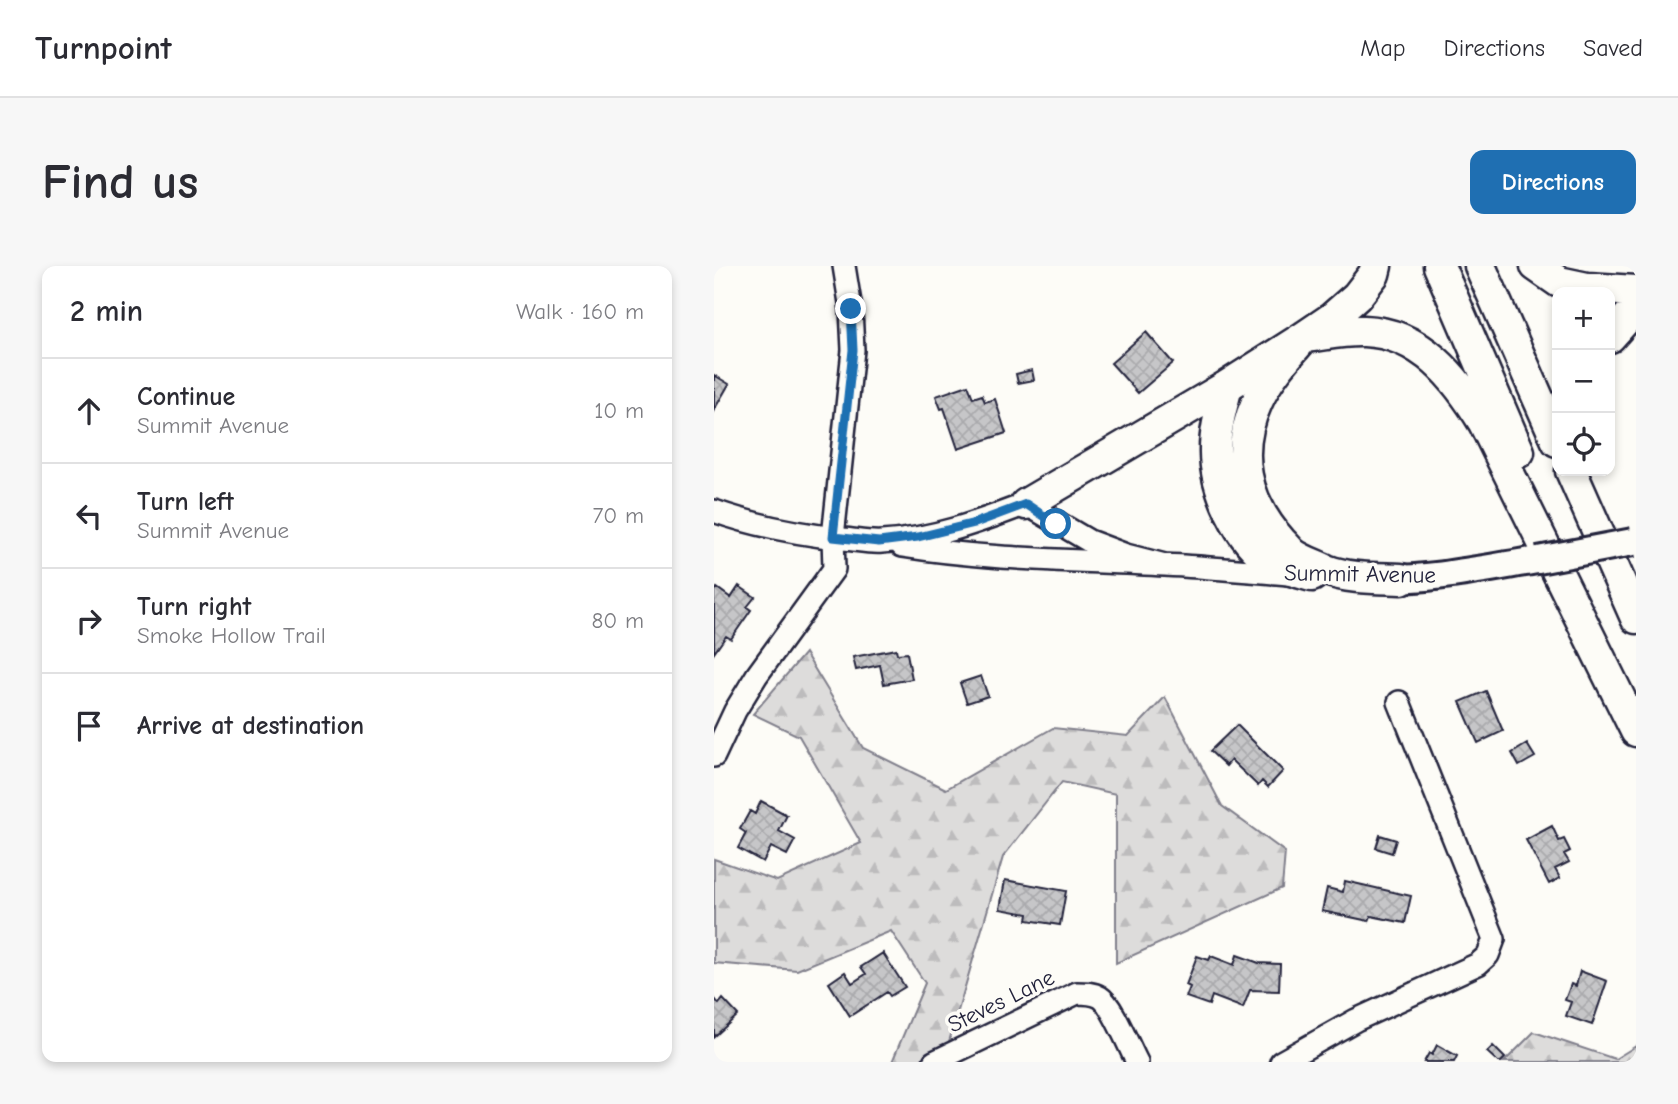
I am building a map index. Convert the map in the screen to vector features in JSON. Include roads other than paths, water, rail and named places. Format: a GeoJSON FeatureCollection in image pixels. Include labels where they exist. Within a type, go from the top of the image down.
{"type":"FeatureCollection","features":[{"type":"Feature","properties":{"kind":"highway"},"geometry":{"type":"LineString","coordinates":[[1026,504],[1227,386],[1332,318],[1357,296],[1374,274],[1376,266]]}},
{"type":"Feature","properties":{"kind":"highway"},"geometry":{"type":"LineString","coordinates":[[1439,266],[1636,725]]}},
{"type":"Feature","properties":{"kind":"highway"},"geometry":{"type":"LineString","coordinates":[[1480,266],[1552,429]]}},
{"type":"Feature","properties":{"kind":"highway"},"geometry":{"type":"LineString","coordinates":[[1536,266],[1559,282],[1587,288],[1636,291]]}},
{"type":"Feature","properties":{"kind":"highway"},"geometry":{"type":"LineString","coordinates":[[1615,331],[1636,312]]}},
{"type":"Feature","properties":{"kind":"highway"},"geometry":{"type":"LineString","coordinates":[[1401,579],[1359,577],[1328,571],[1293,554],[1268,527],[1252,499],[1246,474],[1245,442],[1252,414],[1271,375],[1304,337],[1365,331],[1401,338],[1430,356],[1449,373],[1472,404],[1506,466],[1636,731]]}},
{"type":"Feature","properties":{"kind":"highway"},"geometry":{"type":"LineString","coordinates":[[1227,386],[1217,426],[1215,452],[1221,486],[1231,513],[1249,542],[1270,561],[1311,576]]}},
{"type":"Feature","properties":{"kind":"highway"},"geometry":{"type":"LineString","coordinates":[[1573,476],[1636,617]]}},
{"type":"Feature","properties":{"kind":"highway"},"geometry":{"type":"LineString","coordinates":[[1594,476],[1636,617]]}},
{"type":"Feature","properties":{"kind":"main road","name":"Summit Avenue"},"geometry":{"type":"LineString","coordinates":[[1311,576],[1401,579],[1447,575],[1635,542]]}},
{"type":"Feature","properties":{"kind":"street"},"geometry":{"type":"LineString","coordinates":[[714,756],[735,711],[757,675],[834,569],[833,537],[853,350],[851,309],[844,266]]}},
{"type":"Feature","properties":{"kind":"street","name":"Summit Avenue"},"geometry":{"type":"LineString","coordinates":[[879,542],[918,537],[975,523],[1026,504],[1089,541],[1126,555],[1165,565]]}},
{"type":"Feature","properties":{"kind":"street","name":"Summit Avenue"},"geometry":{"type":"LineString","coordinates":[[714,511],[758,525],[933,551],[1311,576]]}},
{"type":"Feature","properties":{"kind":"street"},"geometry":{"type":"LineString","coordinates":[[1280,1062],[1356,1020],[1478,964],[1488,955],[1494,939],[1399,702]]}},
{"type":"Feature","properties":{"kind":"street","name":"Steves Lane"},"geometry":{"type":"LineString","coordinates":[[934,1062],[1077,993],[1098,996],[1107,1003],[1137,1062]]}}]}
